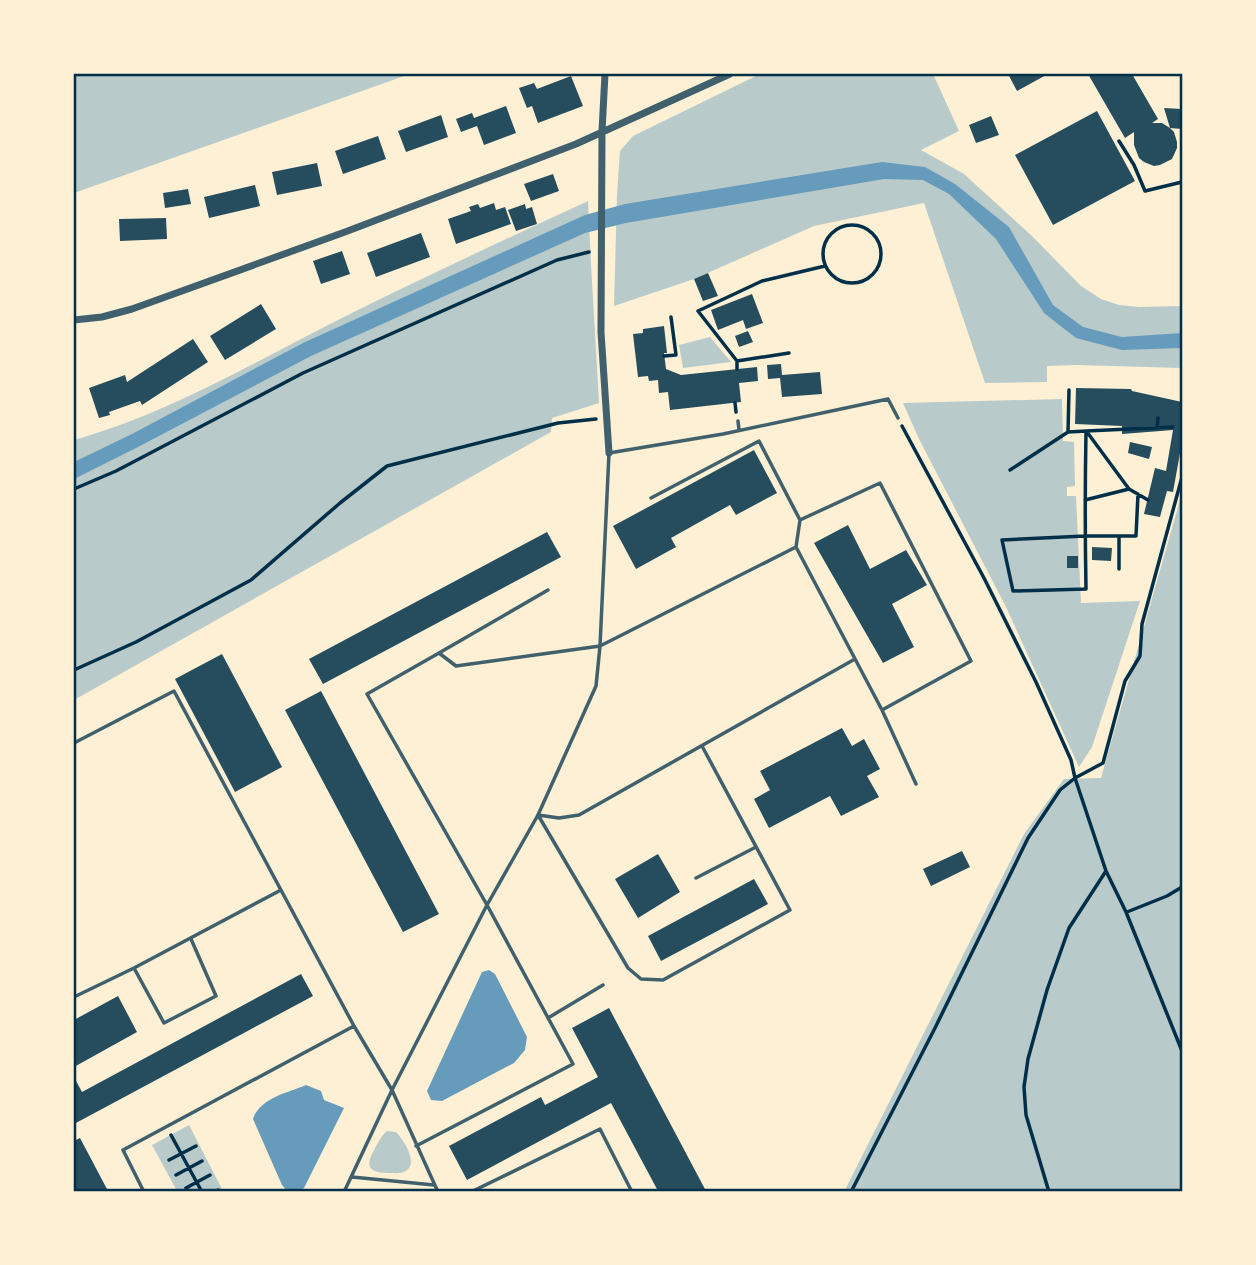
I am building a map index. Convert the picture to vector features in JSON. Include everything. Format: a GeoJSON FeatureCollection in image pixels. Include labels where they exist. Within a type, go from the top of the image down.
{"type":"FeatureCollection","features":[{"type":"Feature","properties":{"kind":"street"},"geometry":{"type":"LineString","coordinates":[[605,74],[602,131],[601,332],[609,453]]}},
{"type":"Feature","properties":{"kind":"street"},"geometry":{"type":"LineString","coordinates":[[74,320],[102,317],[132,309],[345,232],[576,144],[730,74]]}},
{"type":"Feature","properties":{"kind":"lane"},"geometry":{"type":"LineString","coordinates":[[344,1192],[392,1090],[487,905],[538,816],[596,686],[609,453],[739,430],[888,399],[898,418]]}},
{"type":"Feature","properties":{"kind":"lane"},"geometry":{"type":"LineString","coordinates":[[738,421],[739,430]]}},
{"type":"Feature","properties":{"kind":"lane"},"geometry":{"type":"LineString","coordinates":[[651,498],[758,441],[800,520],[796,547],[882,710],[916,784]]}},
{"type":"Feature","properties":{"kind":"lane"},"geometry":{"type":"LineString","coordinates":[[800,520],[880,484],[971,661],[882,710]]}},
{"type":"Feature","properties":{"kind":"lane"},"geometry":{"type":"LineString","coordinates":[[439,653],[456,666],[600,646],[796,547]]}},
{"type":"Feature","properties":{"kind":"lane"},"geometry":{"type":"LineString","coordinates":[[416,1146],[573,1064],[487,905],[367,694],[548,590]]}},
{"type":"Feature","properties":{"kind":"lane"},"geometry":{"type":"LineString","coordinates":[[538,816],[559,818],[579,815],[855,659]]}},
{"type":"Feature","properties":{"kind":"lane"},"geometry":{"type":"LineString","coordinates":[[74,743],[174,691],[354,1026],[392,1090],[438,1192]]}},
{"type":"Feature","properties":{"kind":"lane"},"geometry":{"type":"LineString","coordinates":[[538,816],[628,968],[641,979],[663,981],[790,910],[702,746]]}},
{"type":"Feature","properties":{"kind":"lane"},"geometry":{"type":"LineString","coordinates":[[696,878],[756,847]]}},
{"type":"Feature","properties":{"kind":"lane"},"geometry":{"type":"LineString","coordinates":[[74,997],[281,890]]}},
{"type":"Feature","properties":{"kind":"lane"},"geometry":{"type":"LineString","coordinates":[[134,968],[164,1023],[216,996],[191,938]]}},
{"type":"Feature","properties":{"kind":"lane"},"geometry":{"type":"LineString","coordinates":[[548,1018],[603,985]]}},
{"type":"Feature","properties":{"kind":"lane"},"geometry":{"type":"LineString","coordinates":[[144,1192],[123,1150],[354,1026]]}},
{"type":"Feature","properties":{"kind":"lane"},"geometry":{"type":"LineString","coordinates":[[471,1192],[600,1129],[632,1192]]}},
{"type":"Feature","properties":{"kind":"lane"},"geometry":{"type":"LineString","coordinates":[[352,1177],[434,1185]]}},
{"type":"Feature","properties":{"kind":"path"},"geometry":{"type":"LineString","coordinates":[[1119,141],[1134,165],[1145,191],[1182,182]]}},
{"type":"Feature","properties":{"kind":"path"},"geometry":{"type":"LineString","coordinates":[[843,226],[862,227],[877,239],[881,257],[873,274],[866,279],[857,283],[847,282],[831,274],[825,266],[824,247],[828,238],[843,226]]}},
{"type":"Feature","properties":{"kind":"path"},"geometry":{"type":"LineString","coordinates":[[74,489],[116,471],[303,373],[556,260],[591,252]]}},
{"type":"Feature","properties":{"kind":"path"},"geometry":{"type":"LineString","coordinates":[[737,369],[737,361],[698,311],[762,281],[825,266]]}},
{"type":"Feature","properties":{"kind":"path"},"geometry":{"type":"LineString","coordinates":[[664,356],[676,355],[671,317]]}},
{"type":"Feature","properties":{"kind":"path"},"geometry":{"type":"LineString","coordinates":[[737,361],[789,353]]}},
{"type":"Feature","properties":{"kind":"path"},"geometry":{"type":"LineString","coordinates":[[1068,432],[1069,390]]}},
{"type":"Feature","properties":{"kind":"path"},"geometry":{"type":"LineString","coordinates":[[74,670],[136,642],[251,580],[387,466],[558,423],[608,418]]}},
{"type":"Feature","properties":{"kind":"path"},"geometry":{"type":"LineString","coordinates":[[898,418],[984,578],[1071,760],[1106,871],[1126,912],[1182,1051]]}},
{"type":"Feature","properties":{"kind":"path"},"geometry":{"type":"LineString","coordinates":[[1157,428],[1158,418]]}},
{"type":"Feature","properties":{"kind":"path"},"geometry":{"type":"LineString","coordinates":[[1010,470],[1068,432],[1172,427],[1172,421]]}},
{"type":"Feature","properties":{"kind":"path"},"geometry":{"type":"LineString","coordinates":[[1086,431],[1129,488],[1148,500]]}},
{"type":"Feature","properties":{"kind":"path"},"geometry":{"type":"LineString","coordinates":[[1086,431],[1085,500],[1085,536],[1086,589],[1013,591],[1002,540],[1085,536],[1136,536],[1138,494]]}},
{"type":"Feature","properties":{"kind":"path"},"geometry":{"type":"LineString","coordinates":[[851,1192],[1028,838],[1060,790],[1075,778],[1103,763],[1125,681],[1140,656],[1142,624],[1182,477]]}},
{"type":"Feature","properties":{"kind":"path"},"geometry":{"type":"LineString","coordinates":[[1085,500],[1129,488]]}},
{"type":"Feature","properties":{"kind":"path"},"geometry":{"type":"LineString","coordinates":[[1119,536],[1119,569]]}},
{"type":"Feature","properties":{"kind":"path"},"geometry":{"type":"LineString","coordinates":[[1049,1192],[1026,1115],[1024,1087],[1027,1059],[1069,928],[1106,871]]}},
{"type":"Feature","properties":{"kind":"path"},"geometry":{"type":"LineString","coordinates":[[1126,912],[1167,896],[1182,887]]}},
{"type":"Feature","properties":{"kind":"path"},"geometry":{"type":"LineString","coordinates":[[166,1127],[202,1192]]}},
{"type":"Feature","properties":{"kind":"path"},"geometry":{"type":"LineString","coordinates":[[169,1160],[196,1146]]}},
{"type":"Feature","properties":{"kind":"path"},"geometry":{"type":"LineString","coordinates":[[176,1175],[202,1161]]}},
{"type":"Feature","properties":{"kind":"path"},"geometry":{"type":"LineString","coordinates":[[186,1188],[210,1175]]}},
{"type":"Feature","properties":{"kind":"shaded area"},"geometry":{"type":"Polygon","coordinates":[[[74,74],[410,74],[74,193],[74,74]]]}},
{"type":"Feature","properties":{"kind":"shaded area"},"geometry":{"type":"Polygon","coordinates":[[[760,74],[933,74],[959,131],[921,150],[964,174],[1032,236],[1081,286],[1101,299],[1119,305],[1139,307],[1182,306],[1182,368],[1047,366],[1047,382],[985,383],[924,203],[814,226],[694,279],[614,306],[620,151],[633,136],[760,74]]]}},
{"type":"Feature","properties":{"kind":"shaded area"},"geometry":{"type":"Polygon","coordinates":[[[588,201],[599,403],[552,418],[551,432],[74,700],[74,440],[172,404],[394,292],[588,201]]]}},
{"type":"Feature","properties":{"kind":"shaded area"},"geometry":{"type":"Polygon","coordinates":[[[710,337],[731,362],[683,368],[679,345],[710,337]]]}},
{"type":"Feature","properties":{"kind":"shaded area"},"geometry":{"type":"Polygon","coordinates":[[[1062,399],[1063,441],[1074,442],[1075,486],[1067,487],[1067,496],[1076,496],[1081,603],[1140,601],[1092,747],[1079,767],[1006,607],[903,403],[1062,399]]]}},
{"type":"Feature","properties":{"kind":"shaded area"},"geometry":{"type":"Polygon","coordinates":[[[1182,493],[1182,1191],[844,1192],[1024,834],[1064,779],[1101,778],[1182,493]]]}},
{"type":"Feature","properties":{"kind":"shaded area"},"geometry":{"type":"Polygon","coordinates":[[[189,1125],[223,1191],[177,1191],[152,1145],[189,1125]]]}},
{"type":"Feature","properties":{"kind":"shaded area"},"geometry":{"type":"Polygon","coordinates":[[[387,1131],[396,1132],[408,1151],[411,1163],[404,1172],[377,1172],[369,1165],[374,1150],[387,1131]]]}},
{"type":"Feature","properties":{"kind":"water"},"geometry":{"type":"Polygon","coordinates":[[[882,162],[925,167],[955,184],[1009,227],[1053,305],[1083,327],[1122,337],[1182,333],[1182,348],[1122,350],[1076,338],[1044,313],[996,239],[949,194],[923,180],[884,179],[626,223],[585,233],[311,356],[74,479],[74,462],[303,343],[585,215],[625,204],[882,162]]]}},
{"type":"Feature","properties":{"kind":"water"},"geometry":{"type":"Polygon","coordinates":[[[489,970],[495,974],[527,1037],[525,1050],[514,1063],[442,1101],[431,1100],[427,1091],[482,972],[489,970]]]}},
{"type":"Feature","properties":{"kind":"water"},"geometry":{"type":"Polygon","coordinates":[[[306,1085],[321,1091],[324,1100],[344,1108],[304,1188],[300,1191],[287,1191],[253,1119],[268,1101],[306,1085]]]}},
{"type":"Feature","properties":{"kind":"building"},"geometry":{"type":"Polygon","coordinates":[[[1008,74],[1048,74],[1017,91],[1008,74]]]}},
{"type":"Feature","properties":{"kind":"building"},"geometry":{"type":"Polygon","coordinates":[[[1088,74],[1132,74],[1158,119],[1152,123],[1162,123],[1174,132],[1177,148],[1172,159],[1154,166],[1139,158],[1134,145],[1134,132],[1125,138],[1088,74]]]}},
{"type":"Feature","properties":{"kind":"building"},"geometry":{"type":"Polygon","coordinates":[[[571,76],[583,106],[538,123],[532,106],[527,108],[519,88],[534,83],[537,89],[571,76]]]}},
{"type":"Feature","properties":{"kind":"building"},"geometry":{"type":"Polygon","coordinates":[[[506,106],[516,133],[484,145],[477,126],[461,132],[456,119],[472,113],[474,118],[506,106]]]}},
{"type":"Feature","properties":{"kind":"building"},"geometry":{"type":"Polygon","coordinates":[[[1164,108],[1182,109],[1182,129],[1170,128],[1164,108]]]}},
{"type":"Feature","properties":{"kind":"building"},"geometry":{"type":"Polygon","coordinates":[[[1097,111],[1135,181],[1053,225],[1015,155],[1097,111]]]}},
{"type":"Feature","properties":{"kind":"building"},"geometry":{"type":"Polygon","coordinates":[[[441,115],[448,137],[406,152],[398,131],[441,115]]]}},
{"type":"Feature","properties":{"kind":"building"},"geometry":{"type":"Polygon","coordinates":[[[991,116],[999,135],[976,143],[969,125],[991,116]]]}},
{"type":"Feature","properties":{"kind":"building"},"geometry":{"type":"Polygon","coordinates":[[[378,136],[386,159],[343,174],[335,151],[378,136]]]}},
{"type":"Feature","properties":{"kind":"building"},"geometry":{"type":"Polygon","coordinates":[[[317,163],[322,186],[277,195],[272,172],[317,163]]]}},
{"type":"Feature","properties":{"kind":"building"},"geometry":{"type":"Polygon","coordinates":[[[553,174],[559,191],[531,201],[524,184],[553,174]]]}},
{"type":"Feature","properties":{"kind":"building"},"geometry":{"type":"Polygon","coordinates":[[[255,185],[260,206],[209,218],[204,197],[255,185]]]}},
{"type":"Feature","properties":{"kind":"building"},"geometry":{"type":"Polygon","coordinates":[[[188,189],[191,204],[165,208],[163,193],[188,189]]]}},
{"type":"Feature","properties":{"kind":"building"},"geometry":{"type":"Polygon","coordinates":[[[494,203],[496,210],[505,207],[511,224],[456,244],[448,219],[471,211],[469,207],[478,204],[480,208],[494,203]]]}},
{"type":"Feature","properties":{"kind":"building"},"geometry":{"type":"Polygon","coordinates":[[[525,204],[526,209],[532,207],[537,224],[516,231],[508,210],[525,204]]]}},
{"type":"Feature","properties":{"kind":"building"},"geometry":{"type":"Polygon","coordinates":[[[166,218],[167,239],[120,241],[119,219],[166,218]]]}},
{"type":"Feature","properties":{"kind":"building"},"geometry":{"type":"Polygon","coordinates":[[[421,233],[430,257],[376,277],[367,253],[421,233]]]}},
{"type":"Feature","properties":{"kind":"building"},"geometry":{"type":"Polygon","coordinates":[[[342,251],[350,274],[321,284],[313,261],[342,251]]]}},
{"type":"Feature","properties":{"kind":"building"},"geometry":{"type":"Polygon","coordinates":[[[708,273],[718,296],[703,301],[694,279],[708,273]]]}},
{"type":"Feature","properties":{"kind":"building"},"geometry":{"type":"Polygon","coordinates":[[[752,294],[763,323],[746,329],[743,320],[718,330],[711,310],[752,294]]]}},
{"type":"Feature","properties":{"kind":"building"},"geometry":{"type":"Polygon","coordinates":[[[261,304],[276,329],[225,360],[210,336],[261,304]]]}},
{"type":"Feature","properties":{"kind":"building"},"geometry":{"type":"Polygon","coordinates":[[[664,326],[666,369],[681,375],[757,367],[758,381],[739,383],[741,402],[670,410],[668,392],[659,393],[658,380],[649,381],[648,376],[638,377],[633,334],[643,333],[643,329],[664,326]]]}},
{"type":"Feature","properties":{"kind":"building"},"geometry":{"type":"Polygon","coordinates":[[[748,331],[753,342],[739,347],[735,336],[748,331]]]}},
{"type":"Feature","properties":{"kind":"building"},"geometry":{"type":"Polygon","coordinates":[[[193,339],[208,362],[142,405],[140,401],[99,418],[89,388],[125,375],[127,382],[193,339]]]}},
{"type":"Feature","properties":{"kind":"building"},"geometry":{"type":"Polygon","coordinates":[[[781,364],[782,375],[820,372],[822,394],[782,397],[780,378],[768,379],[767,365],[781,364]]]}},
{"type":"Feature","properties":{"kind":"building"},"geometry":{"type":"Polygon","coordinates":[[[1076,388],[1131,389],[1182,402],[1182,442],[1173,492],[1167,491],[1160,517],[1144,514],[1155,468],[1166,471],[1173,430],[1122,434],[1122,426],[1075,424],[1076,388]]]}},
{"type":"Feature","properties":{"kind":"building"},"geometry":{"type":"Polygon","coordinates":[[[1130,442],[1152,447],[1149,459],[1128,453],[1130,442]]]}},
{"type":"Feature","properties":{"kind":"building"},"geometry":{"type":"Polygon","coordinates":[[[754,450],[777,493],[736,515],[730,505],[671,538],[676,547],[636,569],[613,526],[754,450]]]}},
{"type":"Feature","properties":{"kind":"building"},"geometry":{"type":"Polygon","coordinates":[[[848,525],[870,569],[906,550],[927,585],[892,604],[914,647],[883,663],[814,543],[848,525]]]}},
{"type":"Feature","properties":{"kind":"building"},"geometry":{"type":"Polygon","coordinates":[[[547,532],[561,557],[323,684],[309,659],[547,532]]]}},
{"type":"Feature","properties":{"kind":"building"},"geometry":{"type":"Polygon","coordinates":[[[1092,547],[1112,548],[1111,561],[1092,560],[1092,547]]]}},
{"type":"Feature","properties":{"kind":"building"},"geometry":{"type":"Polygon","coordinates":[[[1067,556],[1078,556],[1078,568],[1067,568],[1067,556]]]}},
{"type":"Feature","properties":{"kind":"building"},"geometry":{"type":"Polygon","coordinates":[[[222,654],[282,767],[235,792],[175,679],[222,654]]]}},
{"type":"Feature","properties":{"kind":"building"},"geometry":{"type":"Polygon","coordinates":[[[321,691],[439,914],[403,932],[285,710],[321,691]]]}},
{"type":"Feature","properties":{"kind":"building"},"geometry":{"type":"Polygon","coordinates":[[[842,728],[852,746],[864,739],[880,769],[867,776],[879,797],[841,816],[830,796],[769,828],[754,799],[770,790],[760,771],[842,728]]]}},
{"type":"Feature","properties":{"kind":"building"},"geometry":{"type":"Polygon","coordinates":[[[962,851],[970,867],[931,886],[923,869],[962,851]]]}},
{"type":"Feature","properties":{"kind":"building"},"geometry":{"type":"Polygon","coordinates":[[[658,854],[680,892],[638,918],[615,879],[658,854]]]}},
{"type":"Feature","properties":{"kind":"building"},"geometry":{"type":"Polygon","coordinates":[[[754,879],[768,904],[661,961],[648,936],[754,879]]]}},
{"type":"Feature","properties":{"kind":"building"},"geometry":{"type":"Polygon","coordinates":[[[301,974],[313,996],[74,1124],[74,1077],[82,1092],[301,974]]]}},
{"type":"Feature","properties":{"kind":"building"},"geometry":{"type":"Polygon","coordinates":[[[118,996],[137,1032],[74,1067],[74,1020],[118,996]]]}},
{"type":"Feature","properties":{"kind":"building"},"geometry":{"type":"Polygon","coordinates":[[[609,1008],[706,1191],[658,1191],[611,1103],[467,1180],[449,1146],[541,1097],[545,1105],[598,1077],[572,1028],[609,1008]]]}},
{"type":"Feature","properties":{"kind":"building"},"geometry":{"type":"Polygon","coordinates":[[[80,1138],[108,1191],[74,1191],[74,1141],[80,1138]]]}}]}
